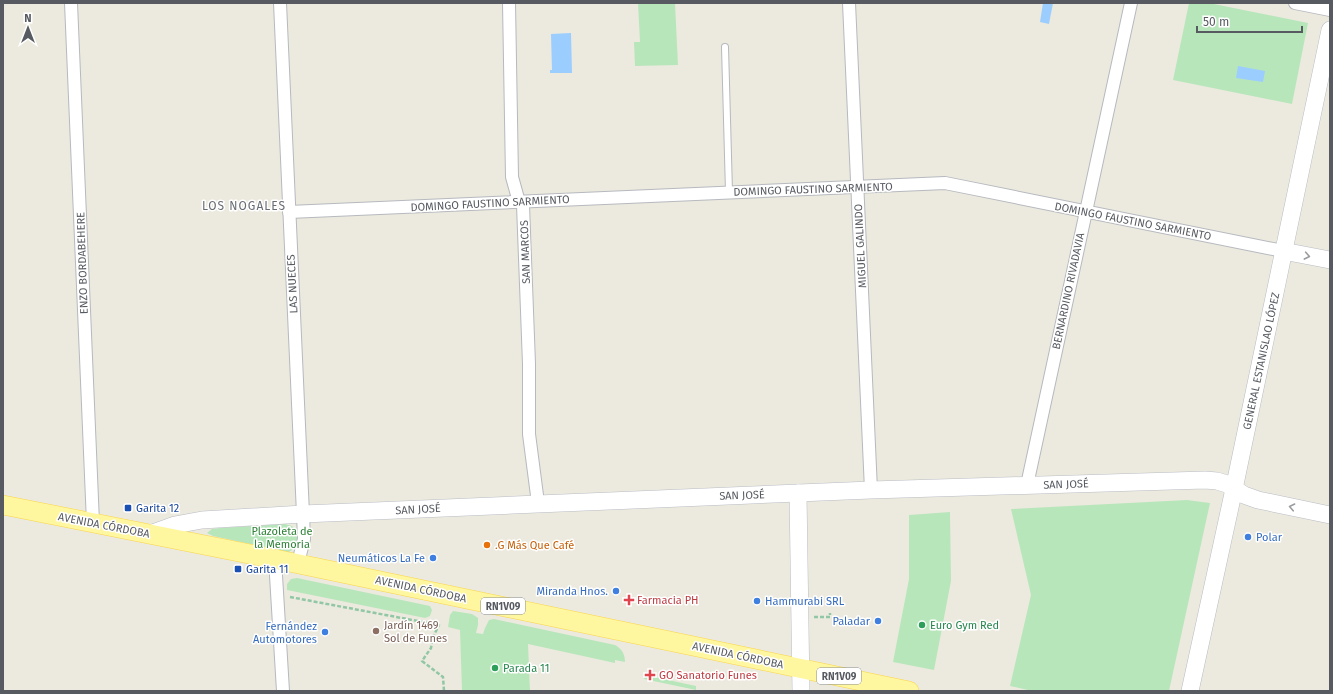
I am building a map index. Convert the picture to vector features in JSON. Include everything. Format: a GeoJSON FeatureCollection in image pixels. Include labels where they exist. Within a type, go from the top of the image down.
{"type":"FeatureCollection","features":[{"type":"Feature","properties":{"kind":"main road","name":"AVENIDA CÓRDOBA"},"geometry":{"type":"LineString","coordinates":[[3,505],[275,558],[909,691]]}},
{"type":"Feature","properties":{"kind":"street","name":"ENZO BORDABEHERE"},"geometry":{"type":"LineString","coordinates":[[71,3],[93,523]]}},
{"type":"Feature","properties":{"kind":"street","name":"LAS NUECES"},"geometry":{"type":"LineString","coordinates":[[280,3],[304,539],[298,563]]}},
{"type":"Feature","properties":{"kind":"street","name":"SAN MARCOS"},"geometry":{"type":"LineString","coordinates":[[509,3],[512,177],[519,202],[523,205],[529,364],[529,434],[538,503]]}},
{"type":"Feature","properties":{"kind":"street","name":"MIGUEL GALINDO"},"geometry":{"type":"LineString","coordinates":[[849,3],[872,490]]}},
{"type":"Feature","properties":{"kind":"street","name":"BERNARDINO RIVADAVIA"},"geometry":{"type":"LineString","coordinates":[[1027,485],[1131,3]]}},
{"type":"Feature","properties":{"kind":"street"},"geometry":{"type":"LineString","coordinates":[[1295,3],[1330,10]]}},
{"type":"Feature","properties":{"kind":"street","name":"GENERAL ESTANISLAO LÓPEZ"},"geometry":{"type":"LineString","coordinates":[[1190,691],[1330,30]]}},
{"type":"Feature","properties":{"kind":"street","name":"DOMINGO FAUSTINO SARMIENTO"},"geometry":{"type":"LineString","coordinates":[[289,212],[945,183],[1330,260]]}},
{"type":"Feature","properties":{"kind":"street","name":"SAN JOSÉ"},"geometry":{"type":"LineString","coordinates":[[150,534],[175,525],[202,520],[303,514],[872,490],[1205,480],[1218,481],[1227,484],[1244,495],[1258,500],[1330,515]]}},
{"type":"Feature","properties":{"kind":"street"},"geometry":{"type":"LineString","coordinates":[[798,493],[801,691]]}},
{"type":"Feature","properties":{"kind":"street"},"geometry":{"type":"LineString","coordinates":[[3,515],[38,512]]}},
{"type":"Feature","properties":{"kind":"street"},"geometry":{"type":"LineString","coordinates":[[275,558],[284,691]]}},
{"type":"Feature","properties":{"kind":"lane"},"geometry":{"type":"LineString","coordinates":[[725,47],[729,192]]}},
{"type":"Feature","properties":{"kind":"path"},"geometry":{"type":"LineString","coordinates":[[278,594],[439,625],[431,648],[422,661],[444,677],[444,691]]}},
{"type":"Feature","properties":{"kind":"green space"},"geometry":{"type":"Polygon","coordinates":[[[638,3],[675,3],[678,65],[635,66],[634,42],[640,42],[638,3]]]}},
{"type":"Feature","properties":{"kind":"green space"},"geometry":{"type":"Polygon","coordinates":[[[1189,3],[1209,3],[1308,23],[1292,104],[1173,80],[1189,3]]]}},
{"type":"Feature","properties":{"kind":"green space"},"geometry":{"type":"Polygon","coordinates":[[[1187,500],[1210,503],[1169,691],[1032,691],[1010,686],[1031,595],[1011,509],[1187,500]]]}},
{"type":"Feature","properties":{"kind":"green space","name":"Euro Gym Red"},"geometry":{"type":"Polygon","coordinates":[[[950,512],[951,581],[934,670],[893,662],[909,579],[909,515],[950,512]]]}},
{"type":"Feature","properties":{"kind":"green space","name":"Plazoleta de la Memoria"},"geometry":{"type":"Polygon","coordinates":[[[285,524],[293,527],[297,534],[297,542],[294,548],[288,552],[213,536],[207,533],[212,529],[220,528],[285,524]]]}},
{"type":"Feature","properties":{"kind":"green space"},"geometry":{"type":"Polygon","coordinates":[[[297,578],[430,606],[432,610],[430,616],[425,618],[287,590],[287,584],[291,579],[297,578]]]}},
{"type":"Feature","properties":{"kind":"green space"},"geometry":{"type":"Polygon","coordinates":[[[453,611],[472,614],[478,618],[476,633],[483,634],[489,620],[494,619],[615,645],[623,652],[625,662],[615,660],[615,663],[528,644],[530,691],[462,691],[460,630],[448,627],[450,615],[453,611]]]}},
{"type":"Feature","properties":{"kind":"green space"},"geometry":{"type":"Polygon","coordinates":[[[645,675],[696,686],[696,690],[644,679],[645,675]]]}},
{"type":"Feature","properties":{"kind":"water"},"geometry":{"type":"Polygon","coordinates":[[[1043,3],[1053,3],[1049,24],[1040,22],[1043,3]]]}},
{"type":"Feature","properties":{"kind":"water"},"geometry":{"type":"Polygon","coordinates":[[[571,33],[572,73],[550,73],[550,70],[552,70],[551,34],[571,33]]]}},
{"type":"Feature","properties":{"kind":"water"},"geometry":{"type":"Polygon","coordinates":[[[1238,66],[1265,71],[1263,82],[1236,78],[1238,66]]]}},
{"type":"Feature","properties":{"kind":"place","name":"Garita 12"},"geometry":{"type":"Point","coordinates":[128,508]}},
{"type":"Feature","properties":{"kind":"place","name":"Polar"},"geometry":{"type":"Point","coordinates":[1248,537]}},
{"type":"Feature","properties":{"kind":"place","name":".G Más Que Café"},"geometry":{"type":"Point","coordinates":[487,545]}},
{"type":"Feature","properties":{"kind":"place","name":"Neumáticos La Fe"},"geometry":{"type":"Point","coordinates":[433,558]}},
{"type":"Feature","properties":{"kind":"place","name":"Garita 11"},"geometry":{"type":"Point","coordinates":[238,569]}},
{"type":"Feature","properties":{"kind":"place","name":"Miranda Hnos."},"geometry":{"type":"Point","coordinates":[616,591]}},
{"type":"Feature","properties":{"kind":"place","name":"Farmacia PH"},"geometry":{"type":"Point","coordinates":[629,600]}},
{"type":"Feature","properties":{"kind":"place","name":"Hammurabi SRL"},"geometry":{"type":"Point","coordinates":[757,601]}},
{"type":"Feature","properties":{"kind":"place","name":"Paladar"},"geometry":{"type":"Point","coordinates":[878,621]}},
{"type":"Feature","properties":{"kind":"place","name":"Euro Gym Red"},"geometry":{"type":"Point","coordinates":[922,625]}},
{"type":"Feature","properties":{"kind":"place","name":"Jardín 1469 Sol de Funes"},"geometry":{"type":"Point","coordinates":[376,631]}},
{"type":"Feature","properties":{"kind":"place","name":"Fernández Automotores"},"geometry":{"type":"Point","coordinates":[325,632]}},
{"type":"Feature","properties":{"kind":"place","name":"Parada 11"},"geometry":{"type":"Point","coordinates":[495,668]}},
{"type":"Feature","properties":{"kind":"place","name":"GO Sanatorio Funes"},"geometry":{"type":"Point","coordinates":[650,675]}},
{"type":"Feature","properties":{"kind":"district","name":"LOS NOGALES"},"geometry":{"type":"Point","coordinates":[244,206]}}]}
